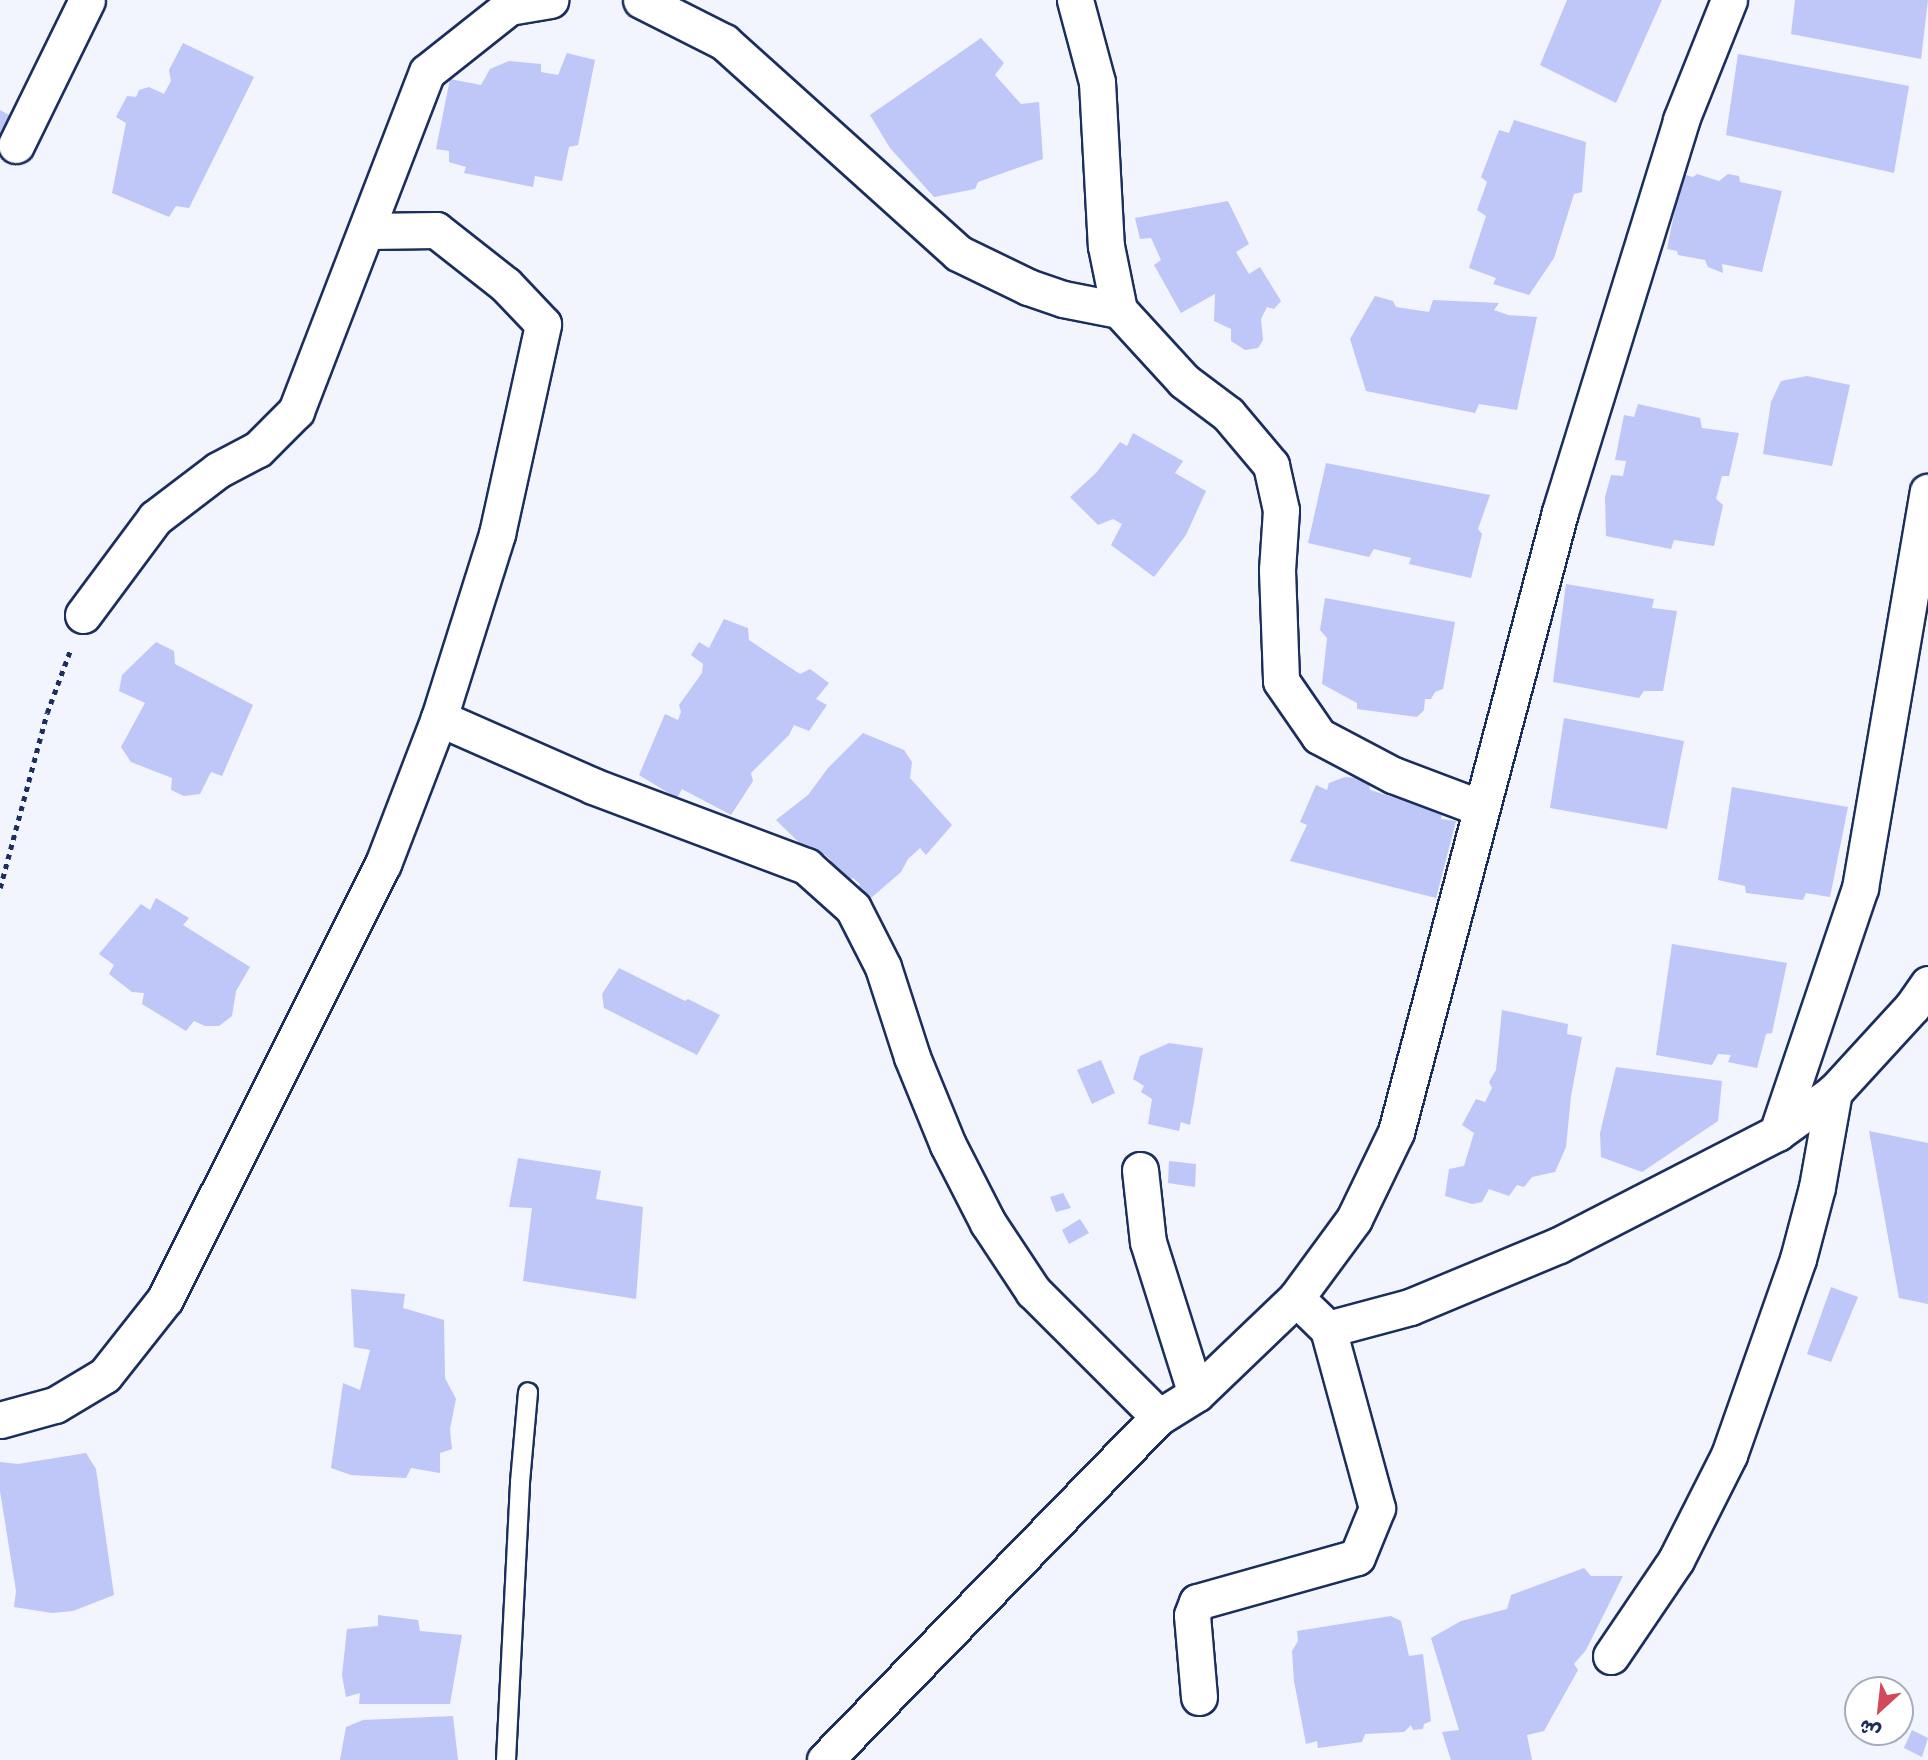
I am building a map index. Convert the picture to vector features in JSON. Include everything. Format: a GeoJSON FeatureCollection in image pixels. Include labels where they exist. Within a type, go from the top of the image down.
{"type":"FeatureCollection","features":[{"type":"Feature","properties":{"kind":"street"},"geometry":{"type":"LineString","coordinates":[[16,145],[87,0]]}},
{"type":"Feature","properties":{"kind":"street"},"geometry":{"type":"LineString","coordinates":[[83,615],[155,518],[218,470],[258,449],[296,411],[427,72],[509,7],[550,0]]}},
{"type":"Feature","properties":{"kind":"street"},"geometry":{"type":"LineString","coordinates":[[641,0],[724,42],[958,253],[1028,287],[1063,299],[1119,310]]}},
{"type":"Feature","properties":{"kind":"street"},"geometry":{"type":"LineString","coordinates":[[825,1760],[1159,1417],[1196,1394],[1296,1298],[1354,1219],[1395,1132],[1560,512],[1681,120],[1729,0]]}},
{"type":"Feature","properties":{"kind":"street"},"geometry":{"type":"LineString","coordinates":[[1085,7],[1097,82],[1106,246],[1119,310],[1184,381],[1228,414],[1270,465],[1281,510],[1277,570],[1281,681],[1319,736],[1393,775],[1482,808]]}},
{"type":"Feature","properties":{"kind":"street"},"geometry":{"type":"LineString","coordinates":[[0,1420],[55,1405],[105,1375],[165,1299],[383,864],[439,718],[497,534],[543,324],[506,285],[436,230],[368,230]]}},
{"type":"Feature","properties":{"kind":"street"},"geometry":{"type":"LineString","coordinates":[[1777,1133],[1860,888],[1928,492]]}},
{"type":"Feature","properties":{"kind":"street"},"geometry":{"type":"LineString","coordinates":[[439,718],[593,786],[806,866],[853,908],[883,967],[912,1057],[948,1145],[988,1223],[1034,1291],[1159,1417]]}},
{"type":"Feature","properties":{"kind":"street"},"geometry":{"type":"LineString","coordinates":[[1328,1329],[1410,1307],[1559,1245],[1777,1133],[1834,1092],[1912,1007],[1928,984]]}},
{"type":"Feature","properties":{"kind":"street"},"geometry":{"type":"LineString","coordinates":[[1611,1656],[1676,1560],[1728,1455],[1798,1259],[1816,1187],[1834,1092]]}},
{"type":"Feature","properties":{"kind":"street"},"geometry":{"type":"LineString","coordinates":[[1140,1170],[1148,1242],[1196,1394]]}},
{"type":"Feature","properties":{"kind":"street"},"geometry":{"type":"LineString","coordinates":[[1199,1697],[1192,1615],[1197,1602],[1357,1557],[1377,1508],[1328,1329],[1296,1298]]}},
{"type":"Feature","properties":{"kind":"lane"},"geometry":{"type":"LineString","coordinates":[[506,1760],[520,1482],[528,1392]]}},
{"type":"Feature","properties":{"kind":"path"},"geometry":{"type":"LineString","coordinates":[[0,888],[47,713],[83,615]]}},
{"type":"Feature","properties":{"kind":"building"},"geometry":{"type":"Polygon","coordinates":[[[1567,0],[1662,0],[1616,103],[1540,65],[1567,0]]]}},
{"type":"Feature","properties":{"kind":"building"},"geometry":{"type":"Polygon","coordinates":[[[1795,0],[1928,0],[1921,59],[1791,34],[1795,0]]]}},
{"type":"Feature","properties":{"kind":"building"},"geometry":{"type":"Polygon","coordinates":[[[981,38],[1004,63],[995,75],[1021,104],[1039,102],[1043,159],[978,182],[975,189],[934,197],[890,148],[870,115],[981,38]]]}},
{"type":"Feature","properties":{"kind":"building"},"geometry":{"type":"Polygon","coordinates":[[[183,43],[254,77],[189,208],[176,206],[169,217],[112,193],[126,123],[116,117],[127,96],[136,97],[139,90],[149,87],[164,94],[171,81],[169,70],[183,43]]]}},
{"type":"Feature","properties":{"kind":"building"},"geometry":{"type":"Polygon","coordinates":[[[567,53],[595,60],[578,145],[569,147],[562,181],[535,176],[533,187],[464,173],[466,167],[449,162],[449,151],[436,149],[450,79],[481,85],[490,69],[509,61],[541,64],[541,72],[558,75],[567,53]]]}},
{"type":"Feature","properties":{"kind":"building"},"geometry":{"type":"Polygon","coordinates":[[[1738,54],[1909,86],[1894,173],[1726,135],[1738,54]]]}},
{"type":"Feature","properties":{"kind":"building"},"geometry":{"type":"Polygon","coordinates":[[[0,110],[11,116],[0,146],[0,110]]]}},
{"type":"Feature","properties":{"kind":"building"},"geometry":{"type":"Polygon","coordinates":[[[1514,120],[1586,142],[1582,192],[1574,194],[1554,258],[1529,295],[1493,284],[1496,278],[1469,268],[1486,216],[1477,210],[1487,182],[1481,177],[1499,130],[1509,133],[1514,120]]]}},
{"type":"Feature","properties":{"kind":"building"},"geometry":{"type":"Polygon","coordinates":[[[1682,174],[1693,177],[1697,174],[1719,181],[1728,174],[1739,176],[1740,182],[1782,191],[1762,272],[1722,264],[1723,273],[1708,267],[1705,260],[1678,255],[1677,251],[1667,249],[1682,174]]]}},
{"type":"Feature","properties":{"kind":"building"},"geometry":{"type":"Polygon","coordinates":[[[1228,201],[1249,244],[1236,252],[1249,274],[1260,267],[1281,301],[1274,309],[1267,307],[1261,319],[1263,340],[1258,348],[1245,350],[1231,341],[1231,329],[1214,321],[1215,294],[1181,313],[1154,265],[1161,260],[1151,238],[1140,239],[1135,218],[1228,201]]]}},
{"type":"Feature","properties":{"kind":"building"},"geometry":{"type":"Polygon","coordinates":[[[1375,296],[1393,301],[1396,307],[1429,312],[1433,300],[1499,303],[1494,310],[1508,315],[1537,317],[1517,410],[1479,404],[1475,413],[1366,391],[1350,339],[1375,296]]]}},
{"type":"Feature","properties":{"kind":"building"},"geometry":{"type":"Polygon","coordinates":[[[1807,376],[1850,385],[1832,466],[1763,454],[1771,402],[1781,381],[1807,376]]]}},
{"type":"Feature","properties":{"kind":"building"},"geometry":{"type":"Polygon","coordinates":[[[1638,404],[1700,418],[1702,428],[1739,433],[1729,476],[1722,476],[1716,499],[1723,505],[1714,546],[1674,540],[1671,549],[1606,536],[1605,497],[1611,475],[1623,476],[1626,461],[1615,460],[1624,415],[1634,417],[1638,404]]]}},
{"type":"Feature","properties":{"kind":"building"},"geometry":{"type":"Polygon","coordinates":[[[1133,433],[1183,461],[1175,473],[1206,491],[1186,535],[1154,577],[1111,545],[1122,524],[1113,519],[1098,525],[1070,497],[1096,473],[1120,442],[1127,446],[1133,433]]]}},
{"type":"Feature","properties":{"kind":"building"},"geometry":{"type":"Polygon","coordinates":[[[1326,463],[1490,495],[1478,529],[1482,534],[1471,578],[1409,564],[1411,558],[1374,549],[1369,557],[1308,543],[1326,463]]]}},
{"type":"Feature","properties":{"kind":"building"},"geometry":{"type":"Polygon","coordinates":[[[1566,584],[1654,599],[1652,608],[1677,611],[1663,691],[1644,691],[1639,698],[1553,682],[1566,584]]]}},
{"type":"Feature","properties":{"kind":"building"},"geometry":{"type":"Polygon","coordinates":[[[1325,598],[1455,622],[1443,689],[1435,692],[1431,699],[1425,699],[1424,710],[1417,717],[1357,709],[1357,703],[1322,684],[1327,638],[1320,630],[1325,598]]]}},
{"type":"Feature","properties":{"kind":"building"},"geometry":{"type":"Polygon","coordinates":[[[724,619],[748,628],[749,640],[800,674],[810,669],[829,683],[816,699],[827,705],[809,731],[794,725],[789,735],[751,773],[753,781],[731,815],[682,789],[677,798],[639,775],[665,714],[678,720],[681,712],[679,705],[702,673],[703,664],[691,655],[699,642],[709,648],[724,619]]]}},
{"type":"Feature","properties":{"kind":"building"},"geometry":{"type":"Polygon","coordinates":[[[156,642],[174,651],[175,664],[253,705],[222,776],[211,772],[200,794],[184,796],[171,790],[172,778],[131,762],[121,747],[145,703],[119,691],[122,675],[156,642]]]}},
{"type":"Feature","properties":{"kind":"building"},"geometry":{"type":"Polygon","coordinates":[[[1564,718],[1684,741],[1667,829],[1550,808],[1564,718]]]}},
{"type":"Feature","properties":{"kind":"building"},"geometry":{"type":"Polygon","coordinates":[[[863,733],[904,750],[912,762],[910,778],[952,825],[926,855],[920,848],[908,859],[901,872],[871,898],[863,900],[856,893],[860,884],[853,878],[843,882],[827,868],[831,860],[824,854],[814,857],[776,820],[808,795],[828,768],[863,733]]]}},
{"type":"Feature","properties":{"kind":"building"},"geometry":{"type":"Polygon","coordinates":[[[1345,777],[1357,778],[1369,784],[1370,790],[1399,799],[1405,793],[1443,809],[1441,819],[1456,821],[1436,898],[1290,861],[1307,825],[1300,822],[1316,785],[1327,790],[1329,783],[1345,777]]]}},
{"type":"Feature","properties":{"kind":"building"},"geometry":{"type":"Polygon","coordinates":[[[1732,787],[1848,807],[1830,897],[1806,893],[1803,900],[1746,893],[1745,886],[1718,880],[1732,787]]]}},
{"type":"Feature","properties":{"kind":"building"},"geometry":{"type":"Polygon","coordinates":[[[156,898],[189,918],[183,925],[250,967],[236,991],[232,1016],[219,1026],[205,1026],[194,1021],[186,1031],[142,1004],[144,993],[132,992],[109,974],[114,965],[99,954],[141,904],[150,910],[156,898]]]}},
{"type":"Feature","properties":{"kind":"building"},"geometry":{"type":"Polygon","coordinates":[[[1672,944],[1787,963],[1772,1033],[1766,1034],[1757,1068],[1728,1062],[1731,1055],[1718,1054],[1712,1065],[1656,1055],[1672,944]]]}},
{"type":"Feature","properties":{"kind":"building"},"geometry":{"type":"Polygon","coordinates":[[[619,968],[720,1015],[697,1055],[604,1008],[602,994],[619,968]]]}},
{"type":"Feature","properties":{"kind":"building"},"geometry":{"type":"Polygon","coordinates":[[[1502,1010],[1568,1024],[1567,1034],[1582,1037],[1571,1096],[1566,1147],[1555,1172],[1532,1177],[1524,1187],[1517,1185],[1509,1196],[1489,1189],[1482,1202],[1472,1204],[1445,1196],[1449,1169],[1464,1166],[1474,1133],[1462,1125],[1476,1099],[1485,1102],[1492,1088],[1489,1082],[1496,1070],[1502,1010]]]}},
{"type":"Feature","properties":{"kind":"building"},"geometry":{"type":"Polygon","coordinates":[[[1169,1043],[1203,1048],[1190,1125],[1181,1122],[1179,1131],[1148,1124],[1152,1099],[1141,1092],[1144,1086],[1133,1079],[1140,1056],[1169,1043]]]}},
{"type":"Feature","properties":{"kind":"building"},"geometry":{"type":"Polygon","coordinates":[[[1101,1060],[1115,1093],[1092,1104],[1077,1070],[1101,1060]]]}},
{"type":"Feature","properties":{"kind":"building"},"geometry":{"type":"Polygon","coordinates":[[[1616,1067],[1722,1081],[1718,1121],[1642,1172],[1601,1157],[1600,1133],[1616,1067]]]}},
{"type":"Feature","properties":{"kind":"building"},"geometry":{"type":"Polygon","coordinates":[[[1869,1131],[1928,1143],[1928,1304],[1899,1298],[1869,1131]]]}},
{"type":"Feature","properties":{"kind":"building"},"geometry":{"type":"Polygon","coordinates":[[[518,1158],[601,1171],[596,1199],[643,1207],[636,1299],[523,1281],[532,1208],[509,1207],[518,1158]]]}},
{"type":"Feature","properties":{"kind":"building"},"geometry":{"type":"Polygon","coordinates":[[[1169,1161],[1196,1164],[1195,1187],[1168,1183],[1169,1161]]]}},
{"type":"Feature","properties":{"kind":"building"},"geometry":{"type":"Polygon","coordinates":[[[1063,1193],[1071,1208],[1056,1212],[1050,1197],[1063,1193]]]}},
{"type":"Feature","properties":{"kind":"building"},"geometry":{"type":"Polygon","coordinates":[[[1080,1219],[1089,1233],[1069,1244],[1062,1230],[1080,1219]]]}},
{"type":"Feature","properties":{"kind":"building"},"geometry":{"type":"Polygon","coordinates":[[[1831,1287],[1858,1297],[1831,1362],[1807,1354],[1831,1287]]]}},
{"type":"Feature","properties":{"kind":"building"},"geometry":{"type":"Polygon","coordinates":[[[351,1289],[405,1294],[403,1308],[444,1320],[445,1378],[456,1399],[450,1429],[452,1449],[440,1453],[440,1473],[411,1468],[406,1478],[351,1475],[331,1468],[343,1383],[360,1390],[370,1350],[354,1347],[351,1289]]]}},
{"type":"Feature","properties":{"kind":"building"},"geometry":{"type":"Polygon","coordinates":[[[86,1453],[96,1469],[114,1595],[73,1611],[52,1613],[14,1607],[16,1591],[0,1491],[0,1462],[18,1464],[86,1453]]]}},
{"type":"Feature","properties":{"kind":"building"},"geometry":{"type":"Polygon","coordinates":[[[1584,1568],[1591,1576],[1623,1576],[1586,1650],[1574,1664],[1578,1670],[1544,1731],[1527,1735],[1532,1760],[1451,1760],[1442,1732],[1459,1730],[1431,1638],[1461,1621],[1507,1609],[1511,1595],[1584,1568]]]}},
{"type":"Feature","properties":{"kind":"building"},"geometry":{"type":"Polygon","coordinates":[[[378,1615],[418,1620],[420,1631],[462,1635],[450,1704],[359,1704],[360,1693],[346,1697],[342,1675],[347,1629],[378,1626],[378,1615]]]}},
{"type":"Feature","properties":{"kind":"building"},"geometry":{"type":"Polygon","coordinates":[[[1391,1616],[1401,1621],[1409,1656],[1423,1654],[1431,1721],[1424,1724],[1423,1729],[1413,1730],[1411,1725],[1404,1732],[1365,1734],[1362,1742],[1318,1748],[1317,1741],[1306,1744],[1294,1681],[1292,1651],[1298,1641],[1297,1631],[1391,1616]]]}},
{"type":"Feature","properties":{"kind":"building"},"geometry":{"type":"Polygon","coordinates":[[[453,1716],[458,1760],[340,1760],[346,1727],[363,1720],[453,1716]]]}},
{"type":"Feature","properties":{"kind":"building"},"geometry":{"type":"Polygon","coordinates":[[[1914,1731],[1928,1738],[1922,1757],[1904,1748],[1914,1746],[1914,1731]]]}}]}
